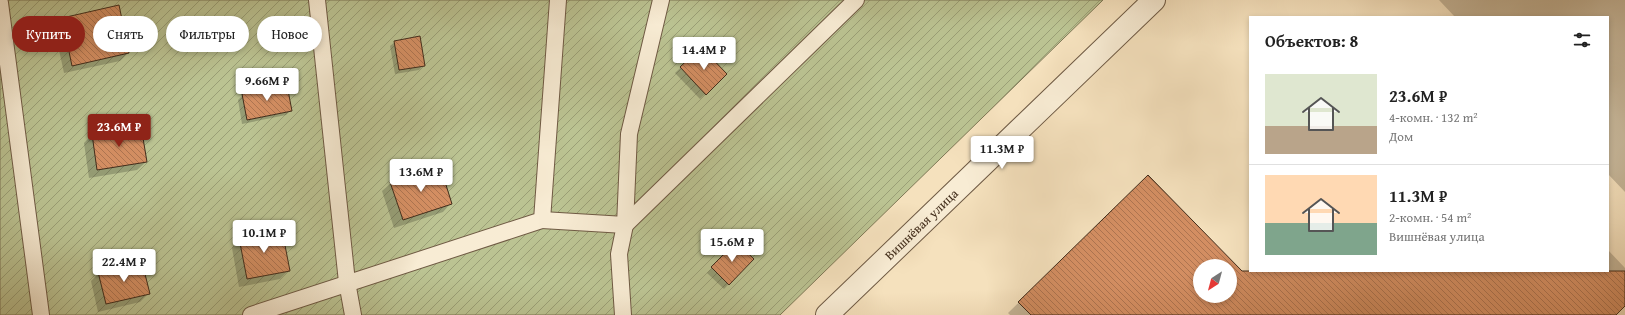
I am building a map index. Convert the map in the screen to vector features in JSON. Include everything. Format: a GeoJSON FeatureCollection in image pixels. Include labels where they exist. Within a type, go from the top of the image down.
{"type":"FeatureCollection","features":[{"type":"Feature","properties":{"kind":"street","name":"Вишнёвая улица"},"geometry":{"type":"LineString","coordinates":[[827,315],[1154,0]]}},
{"type":"Feature","properties":{"kind":"lane"},"geometry":{"type":"LineString","coordinates":[[317,0],[347,282],[353,315]]}},
{"type":"Feature","properties":{"kind":"lane"},"geometry":{"type":"LineString","coordinates":[[542,220],[558,0]]}},
{"type":"Feature","properties":{"kind":"lane"},"geometry":{"type":"LineString","coordinates":[[624,315],[619,254],[625,225],[629,134],[661,0]]}},
{"type":"Feature","properties":{"kind":"lane"},"geometry":{"type":"LineString","coordinates":[[251,315],[347,282],[542,220],[625,225],[856,0]]}},
{"type":"Feature","properties":{"kind":"lane"},"geometry":{"type":"LineString","coordinates":[[0,3],[41,315]]}},
{"type":"Feature","properties":{"kind":"green space"},"geometry":{"type":"Polygon","coordinates":[[[0,0],[1103,0],[780,315],[0,315],[0,0]]]}},
{"type":"Feature","properties":{"kind":"building"},"geometry":{"type":"Polygon","coordinates":[[[119,5],[121,16],[93,16],[93,52],[129,53],[72,66],[69,52],[85,52],[85,16],[71,16],[119,5]]]}},
{"type":"Feature","properties":{"kind":"building"},"geometry":{"type":"Polygon","coordinates":[[[420,36],[425,66],[399,70],[394,41],[420,36]]]}},
{"type":"Feature","properties":{"kind":"building"},"geometry":{"type":"Polygon","coordinates":[[[701,47],[727,74],[706,95],[680,67],[701,47]]]}},
{"type":"Feature","properties":{"kind":"building"},"geometry":{"type":"Polygon","coordinates":[[[287,85],[292,111],[247,120],[242,94],[287,85]]]}},
{"type":"Feature","properties":{"kind":"building"},"geometry":{"type":"Polygon","coordinates":[[[141,126],[147,162],[97,170],[92,134],[141,126]]]}},
{"type":"Feature","properties":{"kind":"building"},"geometry":{"type":"Polygon","coordinates":[[[440,166],[452,204],[403,220],[390,182],[440,166]]]}},
{"type":"Feature","properties":{"kind":"building"},"geometry":{"type":"Polygon","coordinates":[[[1148,175],[1230,259],[1193,259],[1193,303],[1237,303],[1237,266],[1242,271],[1249,272],[1625,271],[1625,306],[1616,315],[1031,315],[1018,302],[1148,175]]]}},
{"type":"Feature","properties":{"kind":"building"},"geometry":{"type":"Polygon","coordinates":[[[282,230],[290,271],[247,279],[239,238],[282,230]]]}},
{"type":"Feature","properties":{"kind":"building"},"geometry":{"type":"Polygon","coordinates":[[[736,242],[754,259],[729,285],[711,267],[736,242]]]}},
{"type":"Feature","properties":{"kind":"building"},"geometry":{"type":"Polygon","coordinates":[[[142,262],[150,294],[106,304],[98,272],[142,262]]]}}]}
